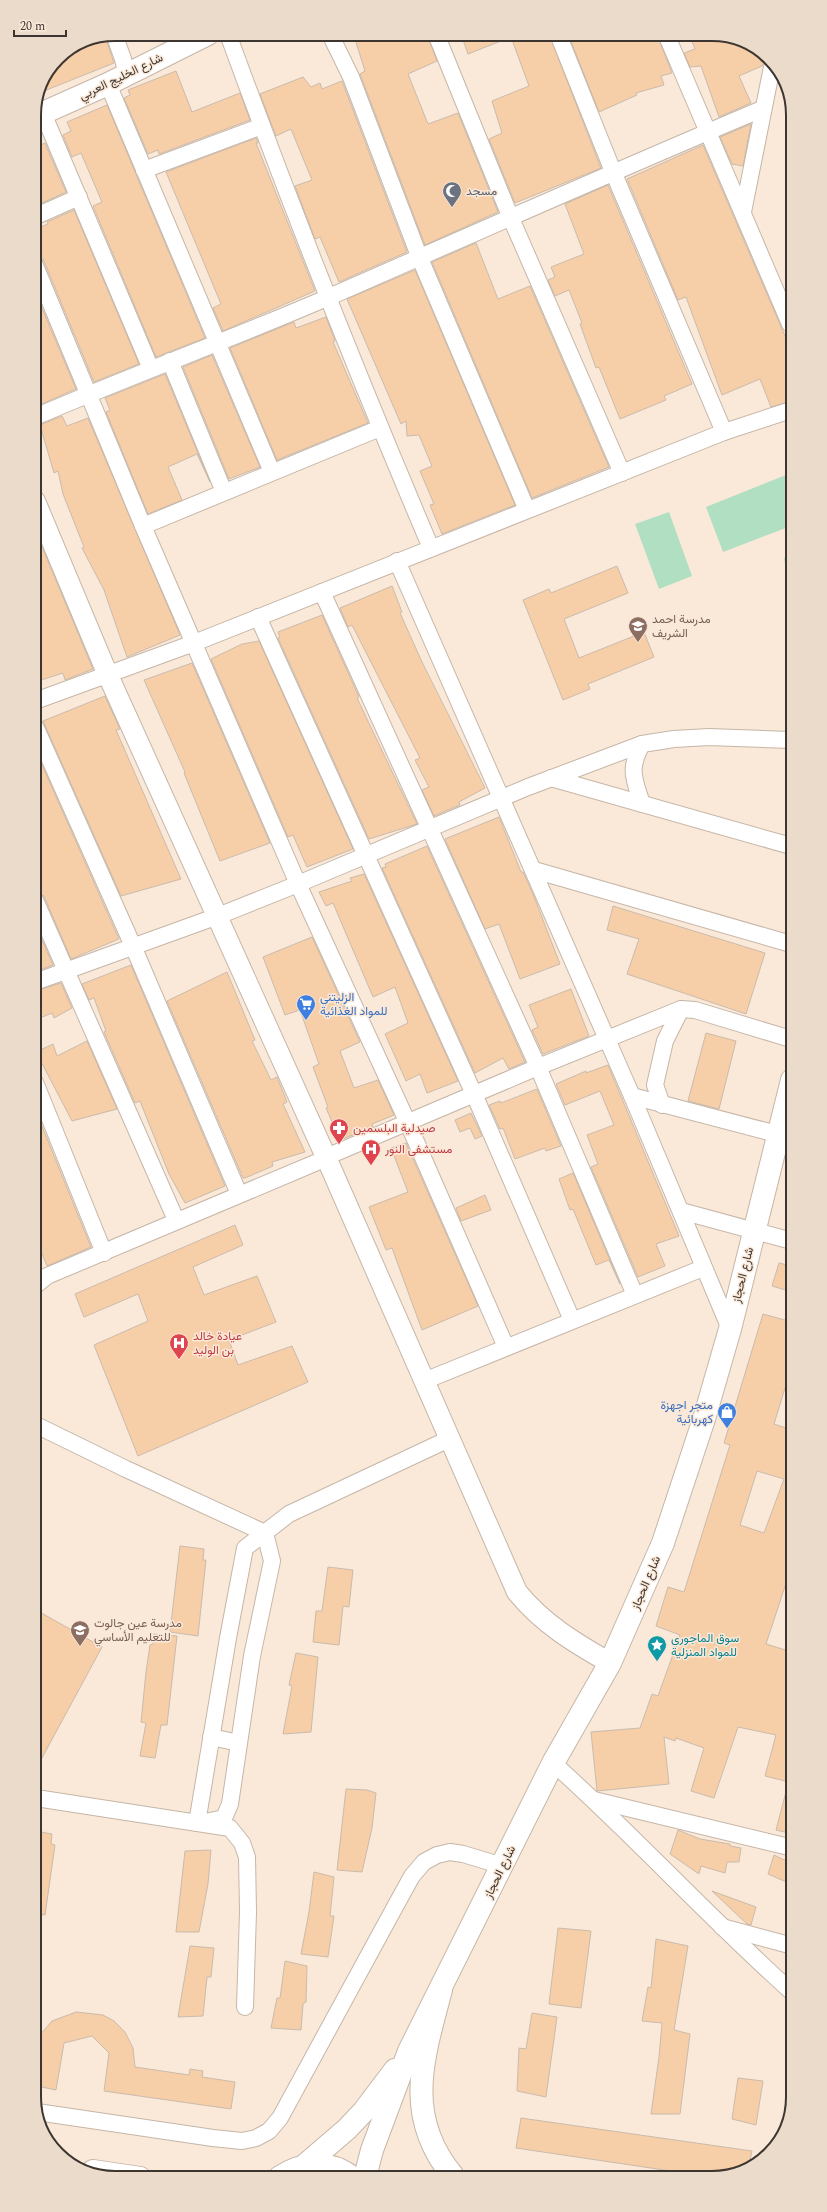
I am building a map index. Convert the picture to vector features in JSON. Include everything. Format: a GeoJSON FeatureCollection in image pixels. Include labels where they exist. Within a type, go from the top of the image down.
{"type":"FeatureCollection","features":[{"type":"Feature","properties":{"kind":"main road","name":"شارع الخليج العربي"},"geometry":{"type":"LineString","coordinates":[[41,114],[118,80],[194,41]]}},
{"type":"Feature","properties":{"kind":"main road","name":"شارع الحجاز"},"geometry":{"type":"LineString","coordinates":[[367,2171],[372,2150],[409,2051],[503,1866],[553,1763],[610,1663],[663,1543],[704,1419],[730,1329],[753,1231],[785,1136]]}},
{"type":"Feature","properties":{"kind":"main road"},"geometry":{"type":"LineString","coordinates":[[441,1990],[425,2050],[420,2086],[424,2120],[430,2141],[444,2166],[448,2171]]}},
{"type":"Feature","properties":{"kind":"main road","name":"شارع الحجاز"},"geometry":{"type":"LineString","coordinates":[[305,2165],[364,2111],[409,2051]]}},
{"type":"Feature","properties":{"kind":"main road"},"geometry":{"type":"LineString","coordinates":[[290,2171],[305,2165],[326,2165],[342,2171]]}},
{"type":"Feature","properties":{"kind":"street"},"geometry":{"type":"LineString","coordinates":[[117,41],[124,59],[118,80],[144,170],[272,472]]}},
{"type":"Feature","properties":{"kind":"street"},"geometry":{"type":"LineString","coordinates":[[231,41],[328,297],[380,428],[431,548]]}},
{"type":"Feature","properties":{"kind":"street"},"geometry":{"type":"LineString","coordinates":[[333,41],[351,77],[419,256],[527,510]]}},
{"type":"Feature","properties":{"kind":"street"},"geometry":{"type":"LineString","coordinates":[[439,41],[510,216],[622,473]]}},
{"type":"Feature","properties":{"kind":"street"},"geometry":{"type":"LineString","coordinates":[[561,41],[614,174],[724,432]]}},
{"type":"Feature","properties":{"kind":"street"},"geometry":{"type":"LineString","coordinates":[[669,41],[786,314]]}},
{"type":"Feature","properties":{"kind":"street"},"geometry":{"type":"LineString","coordinates":[[743,212],[762,109],[771,71]]}},
{"type":"Feature","properties":{"kind":"street"},"geometry":{"type":"LineString","coordinates":[[41,414],[328,297],[510,216],[614,174],[762,109]]}},
{"type":"Feature","properties":{"kind":"street"},"geometry":{"type":"LineString","coordinates":[[41,119],[79,197],[151,369]]}},
{"type":"Feature","properties":{"kind":"street"},"geometry":{"type":"LineString","coordinates":[[144,170],[262,126]]}},
{"type":"Feature","properties":{"kind":"street"},"geometry":{"type":"LineString","coordinates":[[41,214],[79,197]]}},
{"type":"Feature","properties":{"kind":"street"},"geometry":{"type":"LineString","coordinates":[[41,280],[143,526],[298,884],[408,1121],[506,1347]]}},
{"type":"Feature","properties":{"kind":"street"},"geometry":{"type":"LineString","coordinates":[[170,361],[224,492]]}},
{"type":"Feature","properties":{"kind":"street"},"geometry":{"type":"LineString","coordinates":[[41,699],[107,673],[194,643],[724,432],[786,412]]}},
{"type":"Feature","properties":{"kind":"street"},"geometry":{"type":"LineString","coordinates":[[143,526],[380,428]]}},
{"type":"Feature","properties":{"kind":"street"},"geometry":{"type":"LineString","coordinates":[[41,515],[107,673],[218,916],[321,1160],[424,1381],[517,1592],[530,1608],[549,1625],[610,1663]]}},
{"type":"Feature","properties":{"kind":"street"},"geometry":{"type":"LineString","coordinates":[[397,561],[607,1038],[730,1329]]}},
{"type":"Feature","properties":{"kind":"street"},"geometry":{"type":"LineString","coordinates":[[322,592],[428,828],[538,1066],[635,1295]]}},
{"type":"Feature","properties":{"kind":"street"},"geometry":{"type":"LineString","coordinates":[[258,617],[474,1094],[572,1320]]}},
{"type":"Feature","properties":{"kind":"street"},"geometry":{"type":"LineString","coordinates":[[41,980],[218,916],[551,778],[642,744],[674,739],[709,737],[786,740]]}},
{"type":"Feature","properties":{"kind":"street"},"geometry":{"type":"LineString","coordinates":[[41,739],[133,946],[239,1194]]}},
{"type":"Feature","properties":{"kind":"street"},"geometry":{"type":"LineString","coordinates":[[642,744],[633,765],[634,779],[642,804]]}},
{"type":"Feature","properties":{"kind":"street"},"geometry":{"type":"LineString","coordinates":[[551,778],[786,845]]}},
{"type":"Feature","properties":{"kind":"street"},"geometry":{"type":"LineString","coordinates":[[534,870],[786,943]]}},
{"type":"Feature","properties":{"kind":"street"},"geometry":{"type":"LineString","coordinates":[[41,914],[176,1220]]}},
{"type":"Feature","properties":{"kind":"street"},"geometry":{"type":"LineString","coordinates":[[662,1105],[654,1085],[664,1041],[681,1009]]}},
{"type":"Feature","properties":{"kind":"street"},"geometry":{"type":"LineString","coordinates":[[41,1279],[104,1253],[176,1220],[321,1160],[408,1121],[538,1066],[681,1009],[695,1010],[786,1038]]}},
{"type":"Feature","properties":{"kind":"street"},"geometry":{"type":"LineString","coordinates":[[41,1095],[104,1253]]}},
{"type":"Feature","properties":{"kind":"street"},"geometry":{"type":"LineString","coordinates":[[632,1096],[785,1136]]}},
{"type":"Feature","properties":{"kind":"street"},"geometry":{"type":"LineString","coordinates":[[681,1210],[786,1239]]}},
{"type":"Feature","properties":{"kind":"street"},"geometry":{"type":"LineString","coordinates":[[424,1381],[703,1268]]}},
{"type":"Feature","properties":{"kind":"street"},"geometry":{"type":"LineString","coordinates":[[41,1426],[126,1469],[264,1533],[272,1561],[252,1656],[227,1813],[224,1818],[197,1823]]}},
{"type":"Feature","properties":{"kind":"street"},"geometry":{"type":"LineString","coordinates":[[197,1823],[245,1548],[289,1514],[449,1439]]}},
{"type":"Feature","properties":{"kind":"street"},"geometry":{"type":"LineString","coordinates":[[211,1737],[239,1743]]}},
{"type":"Feature","properties":{"kind":"street"},"geometry":{"type":"LineString","coordinates":[[553,1763],[594,1800],[721,1927],[786,1987]]}},
{"type":"Feature","properties":{"kind":"street"},"geometry":{"type":"LineString","coordinates":[[41,1799],[230,1828],[242,1843],[247,1857],[248,1912],[245,2007]]}},
{"type":"Feature","properties":{"kind":"street"},"geometry":{"type":"LineString","coordinates":[[594,1800],[786,1846]]}},
{"type":"Feature","properties":{"kind":"street"},"geometry":{"type":"LineString","coordinates":[[43,2113],[213,2138],[242,2141],[256,2138],[269,2131],[289,2106],[378,1937],[412,1876],[424,1862],[437,1855],[450,1852],[463,1854],[503,1866]]}},
{"type":"Feature","properties":{"kind":"street"},"geometry":{"type":"LineString","coordinates":[[721,1927],[786,1944]]}},
{"type":"Feature","properties":{"kind":"green space"},"geometry":{"type":"Polygon","coordinates":[[[786,475],[786,528],[723,552],[706,507],[786,475]]]}},
{"type":"Feature","properties":{"kind":"green space"},"geometry":{"type":"Polygon","coordinates":[[[669,512],[692,576],[659,589],[635,524],[669,512]]]}},
{"type":"Feature","properties":{"kind":"green space"},"geometry":{"type":"Polygon","coordinates":[[[784,558],[786,558],[786,571],[784,558]]]}},
{"type":"Feature","properties":{"kind":"building"},"geometry":{"type":"Polygon","coordinates":[[[107,41],[114,63],[46,90],[59,66],[70,56],[92,45],[107,41]]]}},
{"type":"Feature","properties":{"kind":"building"},"geometry":{"type":"Polygon","coordinates":[[[356,41],[430,41],[437,61],[408,74],[428,124],[458,113],[498,212],[425,245],[360,74],[365,71],[356,41]]]}},
{"type":"Feature","properties":{"kind":"building"},"geometry":{"type":"Polygon","coordinates":[[[463,41],[501,41],[468,54],[463,41]]]}},
{"type":"Feature","properties":{"kind":"building"},"geometry":{"type":"Polygon","coordinates":[[[512,41],[552,41],[601,168],[515,203],[489,139],[502,133],[492,101],[529,86],[512,41]]]}},
{"type":"Feature","properties":{"kind":"building"},"geometry":{"type":"Polygon","coordinates":[[[571,41],[660,41],[672,73],[661,76],[664,85],[636,93],[637,95],[599,112],[571,41]]]}},
{"type":"Feature","properties":{"kind":"building"},"geometry":{"type":"Polygon","coordinates":[[[692,41],[726,42],[757,56],[764,63],[762,66],[739,76],[751,103],[719,117],[701,66],[690,67],[684,53],[695,49],[692,41]]]}},
{"type":"Feature","properties":{"kind":"building"},"geometry":{"type":"Polygon","coordinates":[[[176,71],[192,112],[240,93],[250,120],[159,154],[158,150],[148,154],[124,98],[130,95],[128,90],[176,71]]]}},
{"type":"Feature","properties":{"kind":"building"},"geometry":{"type":"Polygon","coordinates":[[[303,77],[311,87],[320,83],[322,89],[342,81],[407,252],[339,282],[320,237],[315,239],[295,186],[312,180],[291,129],[276,136],[260,94],[303,77]]]}},
{"type":"Feature","properties":{"kind":"building"},"geometry":{"type":"Polygon","coordinates":[[[107,105],[205,338],[156,357],[93,206],[102,202],[81,153],[72,157],[63,135],[71,131],[67,122],[107,105]]]}},
{"type":"Feature","properties":{"kind":"building"},"geometry":{"type":"Polygon","coordinates":[[[751,124],[743,166],[732,164],[720,137],[751,124]]]}},
{"type":"Feature","properties":{"kind":"building"},"geometry":{"type":"Polygon","coordinates":[[[256,138],[258,143],[256,143],[315,291],[223,331],[213,308],[221,304],[166,172],[256,138]]]}},
{"type":"Feature","properties":{"kind":"building"},"geometry":{"type":"Polygon","coordinates":[[[45,143],[66,192],[41,204],[41,145],[45,143]]]}},
{"type":"Feature","properties":{"kind":"building"},"geometry":{"type":"Polygon","coordinates":[[[703,145],[786,338],[786,402],[771,407],[760,379],[722,395],[686,297],[678,300],[627,179],[703,145]]]}},
{"type":"Feature","properties":{"kind":"building"},"geometry":{"type":"Polygon","coordinates":[[[608,185],[692,384],[664,396],[666,400],[620,419],[599,367],[596,368],[580,324],[582,323],[569,290],[555,296],[548,280],[555,277],[551,267],[584,254],[565,204],[608,185]]]}},
{"type":"Feature","properties":{"kind":"building"},"geometry":{"type":"Polygon","coordinates":[[[74,210],[139,364],[94,382],[43,259],[41,258],[41,227],[48,224],[47,222],[74,210]]]}},
{"type":"Feature","properties":{"kind":"building"},"geometry":{"type":"Polygon","coordinates":[[[476,243],[498,299],[530,286],[609,467],[532,498],[432,262],[476,243]]]}},
{"type":"Feature","properties":{"kind":"building"},"geometry":{"type":"Polygon","coordinates":[[[415,270],[515,505],[442,534],[430,505],[434,504],[420,471],[432,466],[419,435],[407,436],[406,421],[401,424],[347,299],[415,270]]]}},
{"type":"Feature","properties":{"kind":"building"},"geometry":{"type":"Polygon","coordinates":[[[41,306],[76,389],[41,404],[41,306]]]}},
{"type":"Feature","properties":{"kind":"building"},"geometry":{"type":"Polygon","coordinates":[[[326,317],[335,341],[333,342],[368,423],[277,460],[230,348],[294,322],[296,328],[326,317]]]}},
{"type":"Feature","properties":{"kind":"building"},"geometry":{"type":"Polygon","coordinates":[[[212,355],[260,467],[229,479],[183,367],[212,355]]]}},
{"type":"Feature","properties":{"kind":"building"},"geometry":{"type":"Polygon","coordinates":[[[165,374],[210,482],[197,454],[168,467],[182,500],[148,514],[106,412],[110,410],[105,398],[165,374]]]}},
{"type":"Feature","properties":{"kind":"building"},"geometry":{"type":"Polygon","coordinates":[[[62,416],[67,426],[88,418],[180,635],[127,657],[104,590],[82,548],[84,547],[63,494],[58,471],[54,473],[41,425],[62,416]]]}},
{"type":"Feature","properties":{"kind":"building"},"geometry":{"type":"Polygon","coordinates":[[[41,544],[93,669],[65,680],[63,673],[41,680],[41,544]]]}},
{"type":"Feature","properties":{"kind":"building"},"geometry":{"type":"Polygon","coordinates":[[[617,566],[628,593],[564,619],[579,658],[644,632],[654,657],[588,684],[590,689],[563,700],[523,600],[549,589],[551,593],[617,566]]]}},
{"type":"Feature","properties":{"kind":"building"},"geometry":{"type":"Polygon","coordinates":[[[392,586],[402,612],[400,613],[422,662],[485,788],[459,802],[460,805],[434,816],[422,790],[429,787],[415,760],[420,758],[352,625],[348,627],[340,608],[392,586]]]}},
{"type":"Feature","properties":{"kind":"building"},"geometry":{"type":"Polygon","coordinates":[[[322,615],[359,697],[357,698],[417,824],[369,839],[278,638],[280,637],[278,632],[322,615]]]}},
{"type":"Feature","properties":{"kind":"building"},"geometry":{"type":"Polygon","coordinates":[[[259,641],[353,849],[307,867],[293,835],[288,837],[211,659],[242,644],[259,641]]]}},
{"type":"Feature","properties":{"kind":"building"},"geometry":{"type":"Polygon","coordinates":[[[192,663],[270,843],[220,861],[184,773],[185,772],[144,680],[192,663]]]}},
{"type":"Feature","properties":{"kind":"building"},"geometry":{"type":"Polygon","coordinates":[[[105,696],[120,729],[116,730],[181,879],[121,896],[43,721],[105,696]]]}},
{"type":"Feature","properties":{"kind":"building"},"geometry":{"type":"Polygon","coordinates":[[[41,763],[119,939],[71,959],[44,896],[41,894],[41,763]]]}},
{"type":"Feature","properties":{"kind":"building"},"geometry":{"type":"Polygon","coordinates":[[[499,817],[521,872],[523,872],[533,894],[560,964],[520,979],[499,924],[485,929],[445,839],[499,817]]]}},
{"type":"Feature","properties":{"kind":"building"},"geometry":{"type":"Polygon","coordinates":[[[427,846],[525,1062],[509,1069],[503,1058],[475,1073],[382,868],[386,867],[385,864],[427,846]]]}},
{"type":"Feature","properties":{"kind":"building"},"geometry":{"type":"Polygon","coordinates":[[[364,874],[458,1081],[427,1093],[420,1074],[406,1081],[385,1034],[408,1023],[395,987],[373,997],[333,903],[326,906],[319,892],[352,881],[350,878],[364,874]]]}},
{"type":"Feature","properties":{"kind":"building"},"geometry":{"type":"Polygon","coordinates":[[[613,906],[765,953],[746,1014],[627,974],[639,939],[607,930],[613,906]]]}},
{"type":"Feature","properties":{"kind":"building"},"geometry":{"type":"Polygon","coordinates":[[[312,937],[360,1042],[340,1051],[354,1088],[378,1080],[394,1115],[372,1124],[373,1127],[340,1140],[326,1108],[328,1107],[313,1067],[319,1064],[300,1010],[285,1015],[263,957],[312,937]]]}},
{"type":"Feature","properties":{"kind":"building"},"geometry":{"type":"Polygon","coordinates":[[[41,938],[53,965],[41,970],[41,938]]]}},
{"type":"Feature","properties":{"kind":"building"},"geometry":{"type":"Polygon","coordinates":[[[131,965],[225,1186],[185,1203],[169,1174],[140,1101],[135,1103],[104,1032],[106,1031],[94,998],[89,1000],[82,984],[131,965]]]}},
{"type":"Feature","properties":{"kind":"building"},"geometry":{"type":"Polygon","coordinates":[[[227,972],[255,1040],[252,1041],[271,1080],[277,1077],[287,1102],[283,1104],[305,1152],[272,1162],[273,1166],[245,1178],[243,1178],[167,1001],[227,972]]]}},
{"type":"Feature","properties":{"kind":"building"},"geometry":{"type":"Polygon","coordinates":[[[61,983],[72,1008],[54,1018],[52,1013],[41,1018],[41,989],[61,983]]]}},
{"type":"Feature","properties":{"kind":"building"},"geometry":{"type":"Polygon","coordinates":[[[571,989],[589,1036],[543,1054],[532,1030],[538,1027],[529,1005],[571,989]]]}},
{"type":"Feature","properties":{"kind":"building"},"geometry":{"type":"Polygon","coordinates":[[[706,1033],[736,1041],[719,1109],[688,1101],[706,1033]]]}},
{"type":"Feature","properties":{"kind":"building"},"geometry":{"type":"Polygon","coordinates":[[[87,1041],[117,1109],[72,1121],[41,1062],[41,1050],[53,1044],[57,1056],[87,1041]]]}},
{"type":"Feature","properties":{"kind":"building"},"geometry":{"type":"Polygon","coordinates":[[[608,1065],[679,1236],[656,1244],[665,1266],[638,1277],[591,1167],[598,1164],[587,1135],[614,1125],[600,1091],[565,1105],[556,1084],[586,1071],[586,1073],[608,1065]]]}},
{"type":"Feature","properties":{"kind":"building"},"geometry":{"type":"Polygon","coordinates":[[[537,1089],[561,1146],[546,1151],[545,1148],[515,1159],[503,1128],[500,1129],[489,1105],[500,1101],[501,1103],[537,1089]]]}},
{"type":"Feature","properties":{"kind":"building"},"geometry":{"type":"Polygon","coordinates":[[[471,1113],[482,1136],[475,1139],[470,1128],[460,1132],[455,1120],[471,1113]]]}},
{"type":"Feature","properties":{"kind":"building"},"geometry":{"type":"Polygon","coordinates":[[[41,1124],[91,1247],[47,1266],[41,1251],[41,1124]]]}},
{"type":"Feature","properties":{"kind":"building"},"geometry":{"type":"Polygon","coordinates":[[[406,1143],[478,1306],[422,1330],[392,1248],[386,1250],[369,1207],[408,1192],[391,1148],[406,1143]]]}},
{"type":"Feature","properties":{"kind":"building"},"geometry":{"type":"Polygon","coordinates":[[[573,1173],[620,1284],[609,1260],[596,1265],[573,1209],[570,1210],[559,1179],[573,1173]]]}},
{"type":"Feature","properties":{"kind":"building"},"geometry":{"type":"Polygon","coordinates":[[[485,1195],[491,1210],[461,1221],[456,1208],[485,1195]]]}},
{"type":"Feature","properties":{"kind":"building"},"geometry":{"type":"Polygon","coordinates":[[[235,1225],[243,1245],[193,1267],[204,1295],[257,1276],[276,1322],[229,1340],[238,1365],[292,1346],[308,1382],[138,1456],[94,1345],[148,1321],[138,1294],[84,1317],[75,1294],[235,1225]]]}},
{"type":"Feature","properties":{"kind":"building"},"geometry":{"type":"Polygon","coordinates":[[[779,1263],[786,1265],[786,1290],[772,1286],[779,1263]]]}},
{"type":"Feature","properties":{"kind":"building"},"geometry":{"type":"Polygon","coordinates":[[[763,1314],[786,1320],[786,1385],[774,1424],[786,1428],[786,1583],[766,1644],[786,1650],[786,1781],[765,1776],[776,1735],[738,1727],[714,1798],[691,1791],[704,1748],[676,1738],[675,1741],[664,1737],[669,1784],[597,1791],[591,1732],[640,1728],[652,1694],[658,1696],[680,1635],[656,1626],[668,1587],[684,1592],[730,1445],[724,1443],[763,1314]],[[757,1471],[740,1525],[764,1533],[784,1479],[757,1471]]]}},
{"type":"Feature","properties":{"kind":"building"},"geometry":{"type":"Polygon","coordinates":[[[180,1546],[204,1549],[203,1560],[206,1560],[198,1636],[170,1632],[180,1546]]]}},
{"type":"Feature","properties":{"kind":"building"},"geometry":{"type":"Polygon","coordinates":[[[328,1567],[353,1570],[349,1607],[343,1606],[339,1645],[313,1642],[316,1611],[322,1611],[328,1567]]]}},
{"type":"Feature","properties":{"kind":"building","name":"مدرسة عين جالوت للتعليم الأساسي"},"geometry":{"type":"Polygon","coordinates":[[[41,1613],[102,1647],[41,1760],[41,1613]]]}},
{"type":"Feature","properties":{"kind":"building"},"geometry":{"type":"Polygon","coordinates":[[[154,1634],[177,1636],[167,1725],[161,1725],[155,1758],[140,1756],[146,1723],[141,1722],[146,1672],[150,1645],[153,1644],[154,1634]]]}},
{"type":"Feature","properties":{"kind":"building"},"geometry":{"type":"Polygon","coordinates":[[[296,1653],[318,1657],[311,1732],[283,1734],[292,1686],[289,1685],[296,1653]]]}},
{"type":"Feature","properties":{"kind":"building"},"geometry":{"type":"Polygon","coordinates":[[[346,1789],[367,1790],[376,1793],[372,1828],[362,1872],[337,1870],[346,1789]]]}},
{"type":"Feature","properties":{"kind":"building"},"geometry":{"type":"Polygon","coordinates":[[[786,1792],[786,1832],[776,1830],[786,1792]]]}},
{"type":"Feature","properties":{"kind":"building"},"geometry":{"type":"Polygon","coordinates":[[[678,1830],[700,1839],[730,1844],[730,1846],[741,1848],[739,1862],[727,1862],[725,1873],[701,1866],[699,1874],[670,1854],[678,1830]]]}},
{"type":"Feature","properties":{"kind":"building"},"geometry":{"type":"Polygon","coordinates":[[[41,1832],[52,1834],[51,1844],[55,1845],[45,1915],[41,1914],[41,1832]]]}},
{"type":"Feature","properties":{"kind":"building"},"geometry":{"type":"Polygon","coordinates":[[[211,1850],[208,1884],[199,1932],[176,1932],[185,1851],[211,1850]]]}},
{"type":"Feature","properties":{"kind":"building"},"geometry":{"type":"Polygon","coordinates":[[[774,1855],[786,1861],[786,1882],[768,1874],[774,1855]]]}},
{"type":"Feature","properties":{"kind":"building"},"geometry":{"type":"Polygon","coordinates":[[[314,1872],[334,1877],[330,1916],[334,1916],[328,1957],[301,1954],[309,1912],[314,1872]]]}},
{"type":"Feature","properties":{"kind":"building"},"geometry":{"type":"Polygon","coordinates":[[[712,1891],[756,1907],[751,1925],[747,1924],[712,1891]]]}},
{"type":"Feature","properties":{"kind":"building"},"geometry":{"type":"Polygon","coordinates":[[[558,1928],[591,1931],[581,2008],[549,2004],[558,1928]]]}},
{"type":"Feature","properties":{"kind":"building"},"geometry":{"type":"Polygon","coordinates":[[[656,1939],[688,1946],[674,2030],[690,2034],[680,2114],[651,2114],[662,2023],[642,2021],[648,1987],[651,1988],[656,1939]]]}},
{"type":"Feature","properties":{"kind":"building"},"geometry":{"type":"Polygon","coordinates":[[[190,1946],[214,1948],[211,1977],[207,1977],[203,2016],[178,2017],[190,1946]]]}},
{"type":"Feature","properties":{"kind":"building"},"geometry":{"type":"Polygon","coordinates":[[[285,1961],[307,1966],[306,2002],[303,2004],[301,2030],[271,2028],[277,1998],[280,1998],[285,1961]]]}},
{"type":"Feature","properties":{"kind":"building"},"geometry":{"type":"Polygon","coordinates":[[[76,2012],[103,2015],[114,2021],[125,2032],[133,2048],[135,2067],[189,2075],[190,2069],[203,2071],[202,2077],[235,2082],[231,2109],[104,2091],[109,2053],[92,2036],[64,2043],[56,2090],[41,2087],[41,2034],[52,2021],[76,2012]]]}},
{"type":"Feature","properties":{"kind":"building"},"geometry":{"type":"Polygon","coordinates":[[[532,2013],[557,2017],[546,2097],[517,2091],[519,2048],[526,2049],[532,2013]]]}},
{"type":"Feature","properties":{"kind":"building"},"geometry":{"type":"Polygon","coordinates":[[[738,2078],[763,2081],[756,2125],[732,2119],[738,2078]]]}},
{"type":"Feature","properties":{"kind":"building"},"geometry":{"type":"Polygon","coordinates":[[[521,2118],[752,2151],[750,2160],[731,2168],[712,2171],[671,2171],[516,2148],[521,2118]]]}},
{"type":"Feature","properties":{"kind":"place","name":"مسجد"},"geometry":{"type":"Point","coordinates":[452,208]}},
{"type":"Feature","properties":{"kind":"place","name":"مدرسة احمد الشريف"},"geometry":{"type":"Point","coordinates":[638,643]}},
{"type":"Feature","properties":{"kind":"place","name":"الزليتني للمواد الغذائية"},"geometry":{"type":"Point","coordinates":[306,1021]}},
{"type":"Feature","properties":{"kind":"place","name":"صيدلية البلسمين"},"geometry":{"type":"Point","coordinates":[339,1145]}},
{"type":"Feature","properties":{"kind":"place","name":"مستشفى النور"},"geometry":{"type":"Point","coordinates":[371,1166]}},
{"type":"Feature","properties":{"kind":"place","name":"عيادة خالد بن الوليد"},"geometry":{"type":"Point","coordinates":[179,1360]}},
{"type":"Feature","properties":{"kind":"place","name":"متجر اجهزة كهربائية"},"geometry":{"type":"Point","coordinates":[727,1429]}},
{"type":"Feature","properties":{"kind":"place","name":"مدرسة عين جالوت للتعليم الأساسي"},"geometry":{"type":"Point","coordinates":[80,1647]}},
{"type":"Feature","properties":{"kind":"place","name":"سوق الماجوري للمواد المنزلية"},"geometry":{"type":"Point","coordinates":[657,1662]}}]}
